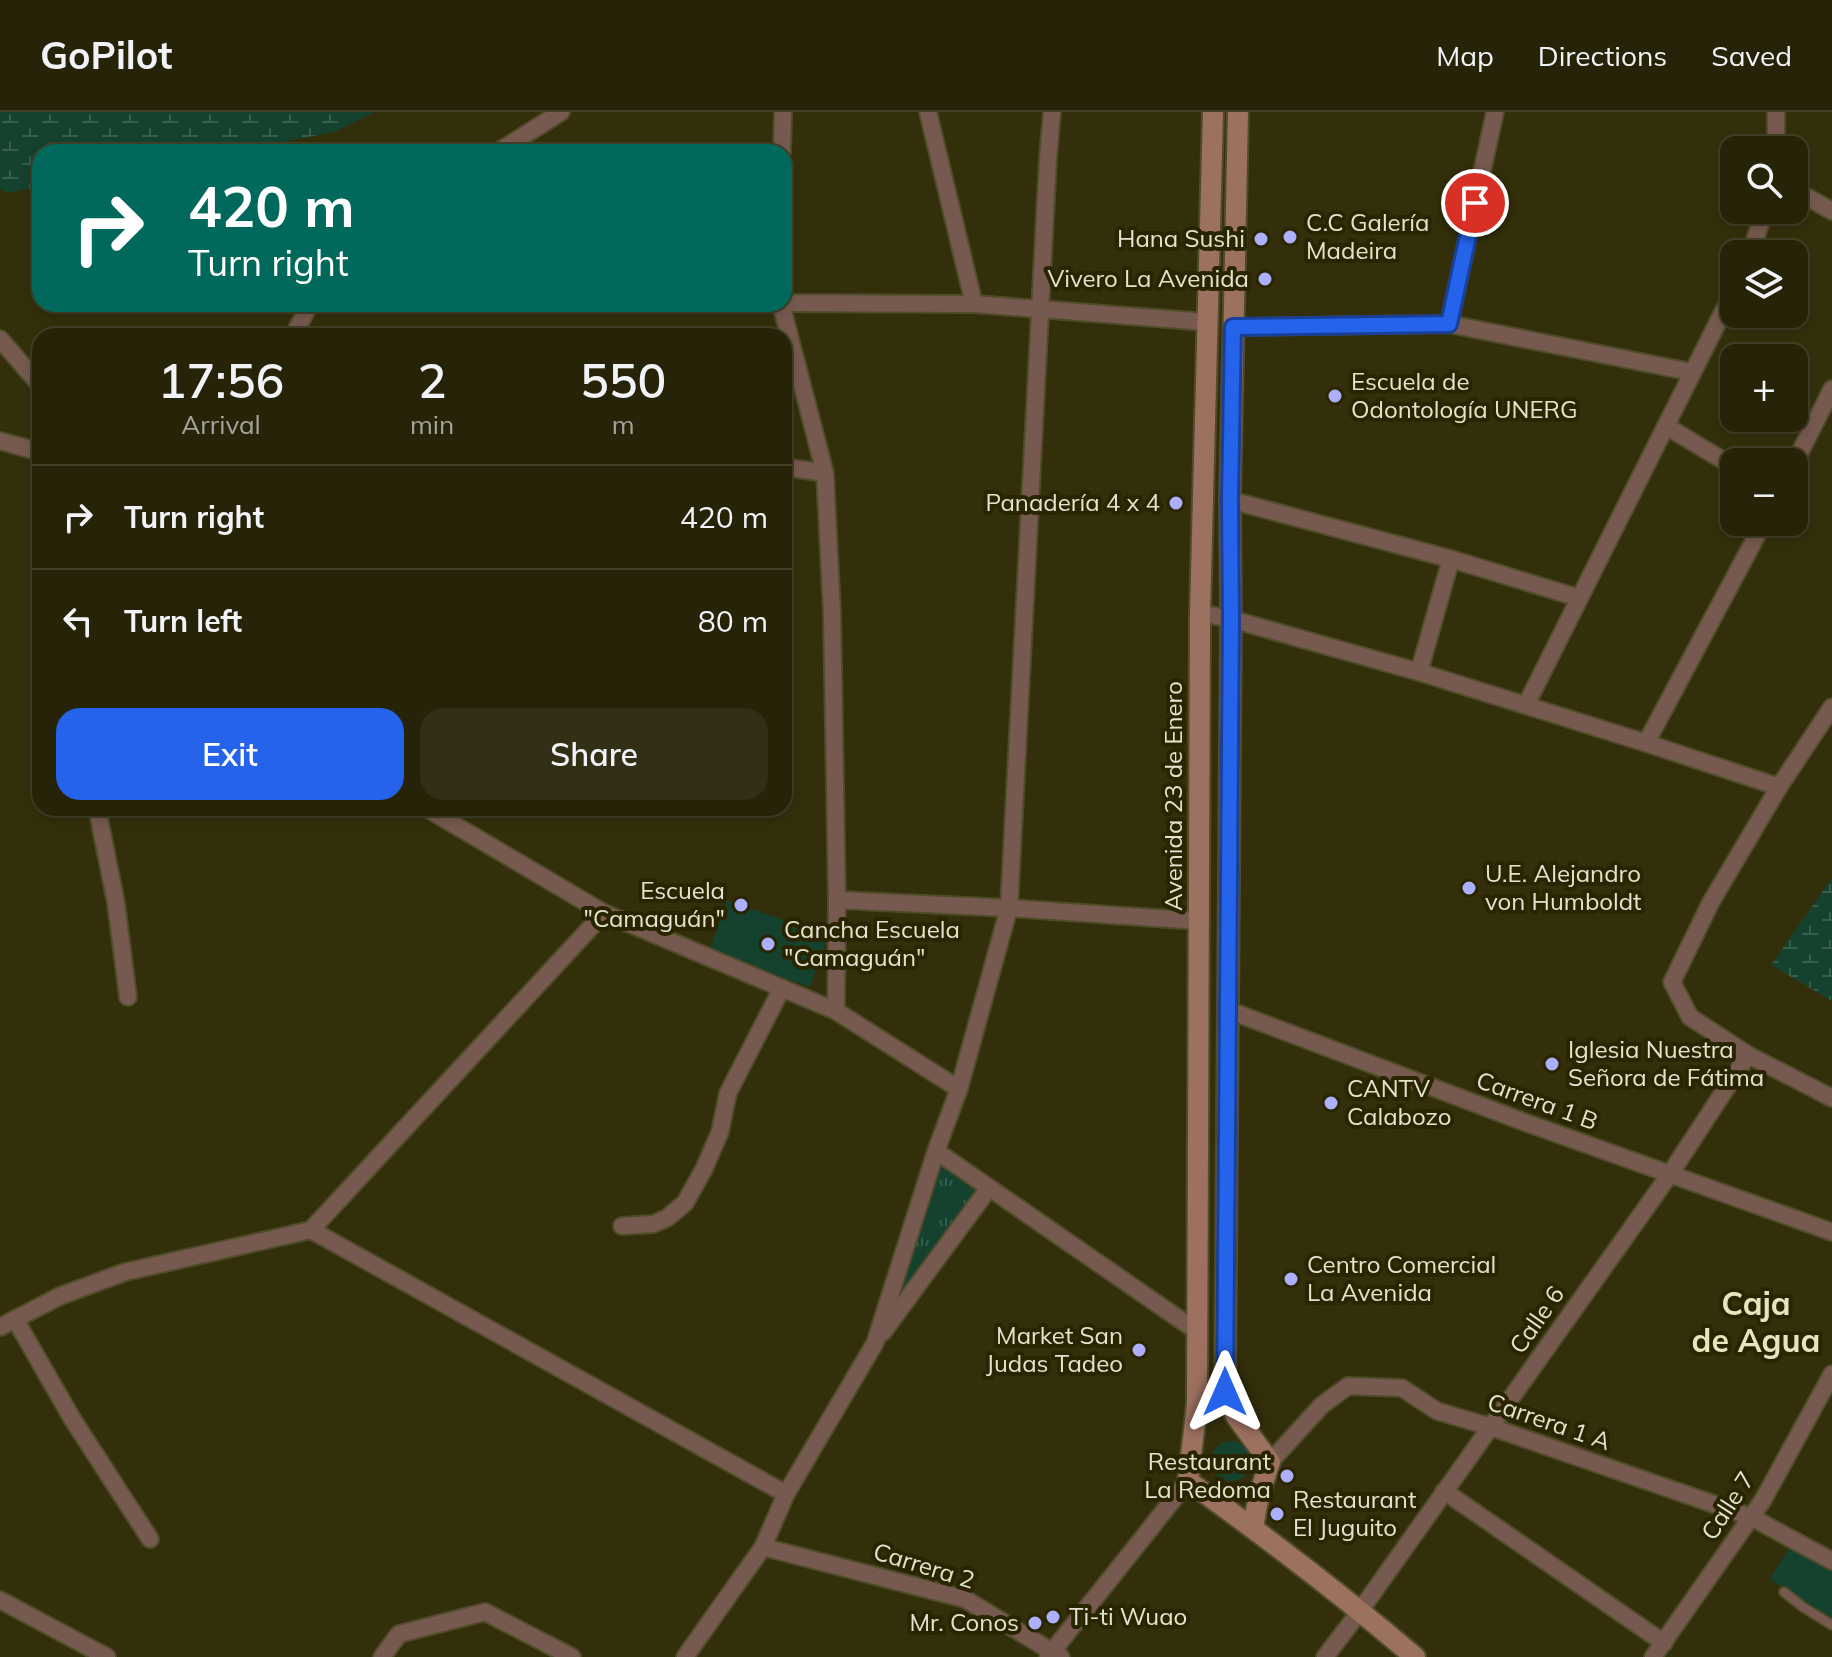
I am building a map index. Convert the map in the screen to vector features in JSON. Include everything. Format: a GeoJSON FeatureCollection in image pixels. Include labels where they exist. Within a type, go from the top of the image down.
{"type":"FeatureCollection","features":[{"type":"Feature","properties":{"kind":"main road","name":"Avenida 23 de Enero"},"geometry":{"type":"LineString","coordinates":[[1188,1481],[1197,1404],[1200,613],[1213,112]]}},
{"type":"Feature","properties":{"kind":"main road"},"geometry":{"type":"LineString","coordinates":[[1238,112],[1230,500],[1225,1392],[1236,1416],[1270,1462],[1253,1527]]}},
{"type":"Feature","properties":{"kind":"main road"},"geometry":{"type":"LineString","coordinates":[[1188,1481],[1253,1527],[1415,1657]]}},
{"type":"Feature","properties":{"kind":"street"},"geometry":{"type":"LineString","coordinates":[[508,144],[561,112]]}},
{"type":"Feature","properties":{"kind":"street"},"geometry":{"type":"LineString","coordinates":[[782,144],[783,112]]}},
{"type":"Feature","properties":{"kind":"street"},"geometry":{"type":"LineString","coordinates":[[928,112],[974,304]]}},
{"type":"Feature","properties":{"kind":"street"},"geometry":{"type":"LineString","coordinates":[[875,1343],[959,1089],[1009,908],[1052,112]]}},
{"type":"Feature","properties":{"kind":"street"},"geometry":{"type":"LineString","coordinates":[[1449,324],[1495,112]]}},
{"type":"Feature","properties":{"kind":"street"},"geometry":{"type":"LineString","coordinates":[[1776,112],[1776,136]]}},
{"type":"Feature","properties":{"kind":"street"},"geometry":{"type":"LineString","coordinates":[[1808,198],[1832,211]]}},
{"type":"Feature","properties":{"kind":"street"},"geometry":{"type":"LineString","coordinates":[[792,303],[974,304],[1207,322]]}},
{"type":"Feature","properties":{"kind":"street"},"geometry":{"type":"LineString","coordinates":[[1526,705],[1720,317]]}},
{"type":"Feature","properties":{"kind":"street"},"geometry":{"type":"LineString","coordinates":[[1233,327],[1449,324],[1691,372]]}},
{"type":"Feature","properties":{"kind":"street"},"geometry":{"type":"LineString","coordinates":[[0,339],[32,376]]}},
{"type":"Feature","properties":{"kind":"street"},"geometry":{"type":"LineString","coordinates":[[792,339],[825,473],[832,613],[836,1011]]}},
{"type":"Feature","properties":{"kind":"street"},"geometry":{"type":"LineString","coordinates":[[1802,448],[1832,389]]}},
{"type":"Feature","properties":{"kind":"street"},"geometry":{"type":"LineString","coordinates":[[1666,426],[1720,459]]}},
{"type":"Feature","properties":{"kind":"street"},"geometry":{"type":"LineString","coordinates":[[0,441],[32,450]]}},
{"type":"Feature","properties":{"kind":"street"},"geometry":{"type":"LineString","coordinates":[[792,468],[825,473]]}},
{"type":"Feature","properties":{"kind":"street"},"geometry":{"type":"LineString","coordinates":[[1230,500],[1451,559],[1579,598]]}},
{"type":"Feature","properties":{"kind":"street"},"geometry":{"type":"LineString","coordinates":[[1646,743],[1757,536]]}},
{"type":"Feature","properties":{"kind":"street"},"geometry":{"type":"LineString","coordinates":[[1419,672],[1451,559]]}},
{"type":"Feature","properties":{"kind":"street"},"geometry":{"type":"LineString","coordinates":[[1200,613],[1419,672],[1779,787]]}},
{"type":"Feature","properties":{"kind":"street"},"geometry":{"type":"LineString","coordinates":[[1832,707],[1779,787],[1711,902],[1672,982],[1690,1017],[1748,1055],[1832,1098]]}},
{"type":"Feature","properties":{"kind":"street"},"geometry":{"type":"LineString","coordinates":[[99,816],[116,903],[128,997]]}},
{"type":"Feature","properties":{"kind":"street"},"geometry":{"type":"LineString","coordinates":[[440,816],[604,913],[836,1011],[959,1089]]}},
{"type":"Feature","properties":{"kind":"street"},"geometry":{"type":"LineString","coordinates":[[837,900],[1199,921]]}},
{"type":"Feature","properties":{"kind":"street"},"geometry":{"type":"LineString","coordinates":[[150,1539],[8,1323],[60,1296],[125,1272],[311,1230],[604,913]]}},
{"type":"Feature","properties":{"kind":"street"},"geometry":{"type":"LineString","coordinates":[[622,1226],[653,1224],[677,1212],[685,1203],[720,1132],[728,1093],[782,988]]}},
{"type":"Feature","properties":{"kind":"street","name":"Carrera 1 B"},"geometry":{"type":"LineString","coordinates":[[1228,1010],[1524,1122],[1832,1232]]}},
{"type":"Feature","properties":{"kind":"street","name":"Calle 6"},"geometry":{"type":"LineString","coordinates":[[1325,1657],[1670,1174],[1748,1055]]}},
{"type":"Feature","properties":{"kind":"street"},"geometry":{"type":"LineString","coordinates":[[936,1151],[1198,1332]]}},
{"type":"Feature","properties":{"kind":"street"},"geometry":{"type":"LineString","coordinates":[[685,1657],[763,1547],[786,1494],[875,1343],[989,1188]]}},
{"type":"Feature","properties":{"kind":"street"},"geometry":{"type":"LineString","coordinates":[[311,1230],[786,1494]]}},
{"type":"Feature","properties":{"kind":"street","name":"Calle 7"},"geometry":{"type":"LineString","coordinates":[[1653,1657],[1763,1500],[1832,1374]]}},
{"type":"Feature","properties":{"kind":"street","name":"Carrera 1 A"},"geometry":{"type":"LineString","coordinates":[[1270,1462],[1322,1405],[1348,1386],[1402,1388],[1437,1411],[1751,1517],[1832,1561]]}},
{"type":"Feature","properties":{"kind":"street"},"geometry":{"type":"LineString","coordinates":[[1054,1655],[1188,1481]]}},
{"type":"Feature","properties":{"kind":"street"},"geometry":{"type":"LineString","coordinates":[[1444,1491],[1664,1643]]}},
{"type":"Feature","properties":{"kind":"street","name":"Carrera 2"},"geometry":{"type":"LineString","coordinates":[[763,1547],[965,1599],[1054,1655]]}},
{"type":"Feature","properties":{"kind":"street"},"geometry":{"type":"LineString","coordinates":[[0,1600],[107,1657]]}},
{"type":"Feature","properties":{"kind":"street"},"geometry":{"type":"LineString","coordinates":[[382,1657],[399,1634],[485,1612],[572,1657]]}},
{"type":"Feature","properties":{"kind":"lane"},"geometry":{"type":"LineString","coordinates":[[1784,1592],[1832,1625]]}},
{"type":"Feature","properties":{"kind":"green space"},"geometry":{"type":"Polygon","coordinates":[[[0,112],[374,112],[334,132],[271,144],[32,144],[32,188],[8,193],[0,189],[0,112]]]}},
{"type":"Feature","properties":{"kind":"green space"},"geometry":{"type":"Polygon","coordinates":[[[1832,878],[1832,1001],[1771,965],[1832,878]]]}},
{"type":"Feature","properties":{"kind":"green space","name":"Cancha Escuela \"Camaguán\""},"geometry":{"type":"Polygon","coordinates":[[[727,900],[828,936],[810,987],[709,952],[727,900]]]}},
{"type":"Feature","properties":{"kind":"green space"},"geometry":{"type":"Polygon","coordinates":[[[939,1163],[980,1191],[890,1308],[939,1163]]]}},
{"type":"Feature","properties":{"kind":"green space"},"geometry":{"type":"Polygon","coordinates":[[[1231,1441],[1245,1447],[1251,1461],[1245,1475],[1231,1481],[1217,1475],[1211,1461],[1217,1447],[1231,1441]]]}},
{"type":"Feature","properties":{"kind":"green space"},"geometry":{"type":"Polygon","coordinates":[[[1792,1544],[1832,1570],[1832,1619],[1770,1579],[1792,1544]]]}},
{"type":"Feature","properties":{"kind":"place","name":"C.C Galería Madeira"},"geometry":{"type":"Point","coordinates":[1290,237]}},
{"type":"Feature","properties":{"kind":"place","name":"Hana Sushi"},"geometry":{"type":"Point","coordinates":[1261,239]}},
{"type":"Feature","properties":{"kind":"place","name":"Vivero La Avenida"},"geometry":{"type":"Point","coordinates":[1265,279]}},
{"type":"Feature","properties":{"kind":"place","name":"Escuela de Odontología UNERG"},"geometry":{"type":"Point","coordinates":[1335,396]}},
{"type":"Feature","properties":{"kind":"place","name":"Panadería 4 x 4"},"geometry":{"type":"Point","coordinates":[1176,503]}},
{"type":"Feature","properties":{"kind":"place","name":"U.E. Alejandro von Humboldt"},"geometry":{"type":"Point","coordinates":[1469,888]}},
{"type":"Feature","properties":{"kind":"place","name":"Escuela \"Camaguán\""},"geometry":{"type":"Point","coordinates":[741,905]}},
{"type":"Feature","properties":{"kind":"place","name":"Cancha Escuela \"Camaguán\""},"geometry":{"type":"Point","coordinates":[768,944]}},
{"type":"Feature","properties":{"kind":"place","name":"Iglesia Nuestra Señora de Fátima"},"geometry":{"type":"Point","coordinates":[1552,1064]}},
{"type":"Feature","properties":{"kind":"place","name":"CANTV Calabozo"},"geometry":{"type":"Point","coordinates":[1331,1103]}},
{"type":"Feature","properties":{"kind":"place","name":"Centro Comercial La Avenida"},"geometry":{"type":"Point","coordinates":[1291,1279]}},
{"type":"Feature","properties":{"kind":"place","name":"Market San Judas Tadeo"},"geometry":{"type":"Point","coordinates":[1139,1350]}},
{"type":"Feature","properties":{"kind":"place","name":"Restaurant La Redoma"},"geometry":{"type":"Point","coordinates":[1287,1476]}},
{"type":"Feature","properties":{"kind":"place","name":"Restaurant El Juguito"},"geometry":{"type":"Point","coordinates":[1277,1514]}},
{"type":"Feature","properties":{"kind":"place","name":"Ti-ti Wuao"},"geometry":{"type":"Point","coordinates":[1053,1617]}},
{"type":"Feature","properties":{"kind":"place","name":"Mr. Conos"},"geometry":{"type":"Point","coordinates":[1035,1623]}},
{"type":"Feature","properties":{"kind":"district","name":"Caja de Agua"},"geometry":{"type":"Point","coordinates":[1756,1322]}},
{"type":"Feature","properties":{"kind":"route"},"geometry":{"type":"LineString","coordinates":[[1225,1392],[1233,327],[1449,324],[1475,203]]}}]}
